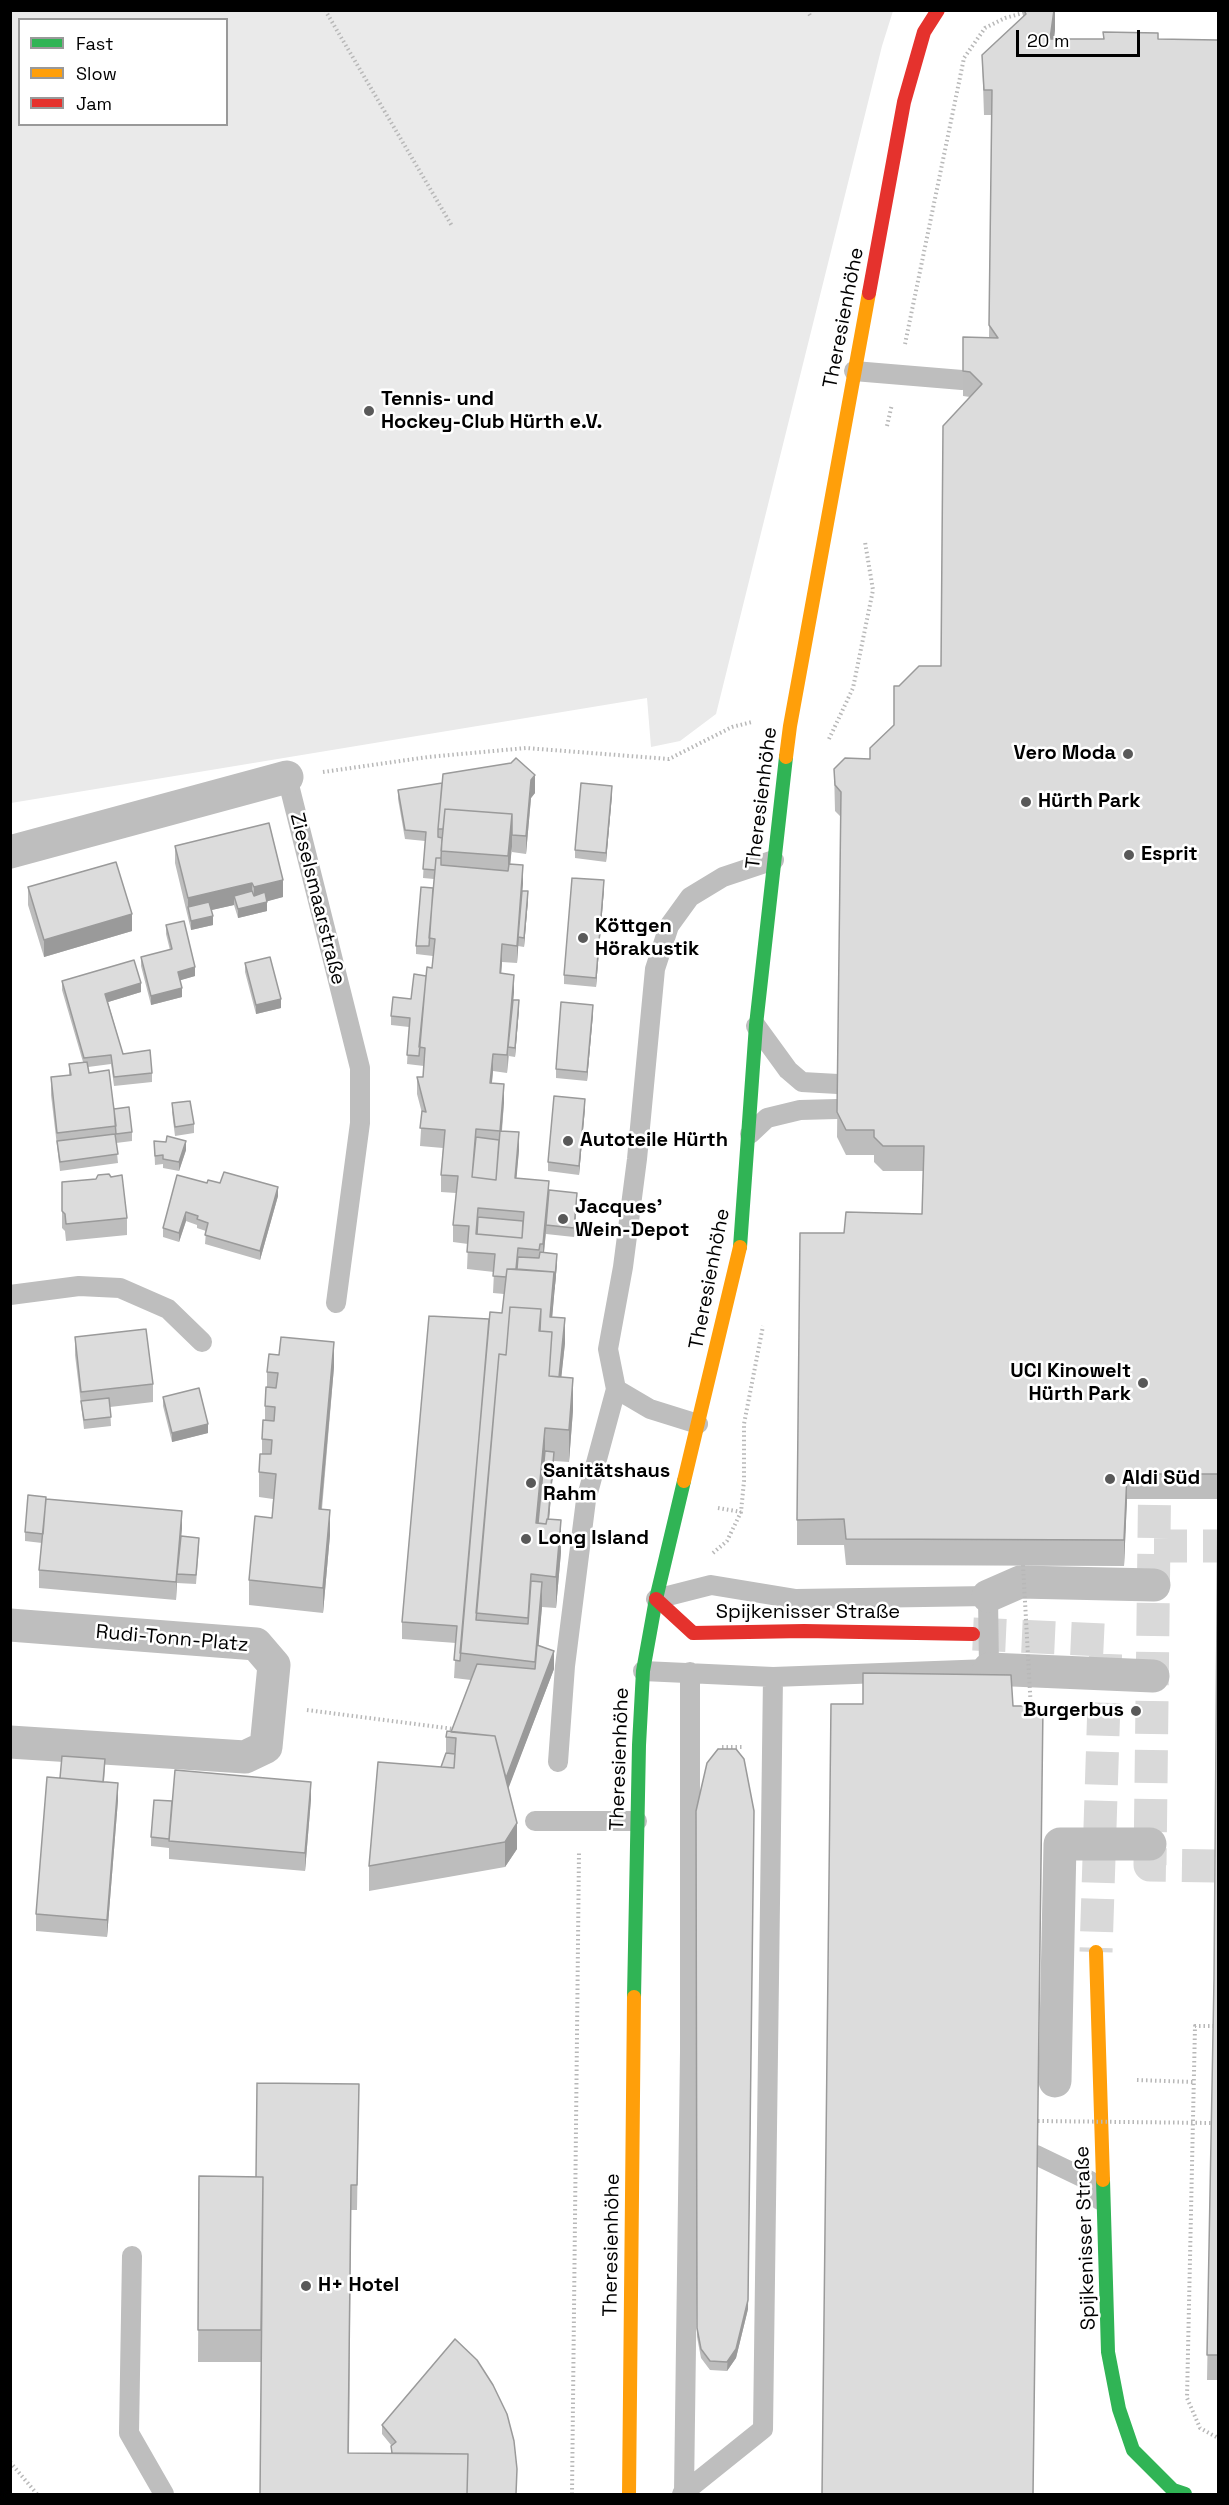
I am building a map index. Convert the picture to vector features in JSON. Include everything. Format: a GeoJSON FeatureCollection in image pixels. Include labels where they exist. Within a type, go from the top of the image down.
{"type":"FeatureCollection","features":[{"type":"Feature","properties":{"kind":"street","name":"Theresienhöhe"},"geometry":{"type":"LineString","coordinates":[[628,2494],[637,1821],[643,1671],[656,1599],[742,1238],[756,1026],[790,726],[904,102],[924,32],[938,10]]}},
{"type":"Feature","properties":{"kind":"street"},"geometry":{"type":"LineString","coordinates":[[10,852],[287,777]]}},
{"type":"Feature","properties":{"kind":"street"},"geometry":{"type":"LineString","coordinates":[[988,1596],[1020,1582],[1154,1585]]}},
{"type":"Feature","properties":{"kind":"street","name":"Spijkenisser Straße"},"geometry":{"type":"LineString","coordinates":[[656,1599],[693,1633],[804,1631],[973,1634]]}},
{"type":"Feature","properties":{"kind":"street","name":"Rudi-Tonn-Platz"},"geometry":{"type":"LineString","coordinates":[[10,1625],[256,1644],[274,1665],[266,1747],[245,1757],[10,1742]]}},
{"type":"Feature","properties":{"kind":"street"},"geometry":{"type":"LineString","coordinates":[[989,1669],[1153,1676]]}},
{"type":"Feature","properties":{"kind":"street"},"geometry":{"type":"LineString","coordinates":[[1055,2081],[1060,1844],[1150,1844]]}},
{"type":"Feature","properties":{"kind":"street","name":"Spijkenisser Straße"},"geometry":{"type":"LineString","coordinates":[[1096,1952],[1106,2210],[1108,2352],[1119,2409],[1133,2450],[1176,2493]]}},
{"type":"Feature","properties":{"kind":"lane"},"geometry":{"type":"LineString","coordinates":[[854,371],[962,380]]}},
{"type":"Feature","properties":{"kind":"lane","name":"Zieselsmaarstraße"},"geometry":{"type":"LineString","coordinates":[[287,777],[360,1068],[360,1123],[336,1303]]}},
{"type":"Feature","properties":{"kind":"lane"},"geometry":{"type":"LineString","coordinates":[[558,1762],[565,1666],[586,1500],[616,1389],[608,1348],[623,1267],[637,1159],[655,969],[669,926],[690,897],[723,877],[774,860]]}},
{"type":"Feature","properties":{"kind":"lane"},"geometry":{"type":"LineString","coordinates":[[756,1026],[788,1070],[802,1082],[838,1084]]}},
{"type":"Feature","properties":{"kind":"lane"},"geometry":{"type":"LineString","coordinates":[[750,1134],[767,1118],[800,1110],[837,1109]]}},
{"type":"Feature","properties":{"kind":"lane"},"geometry":{"type":"LineString","coordinates":[[10,1294],[79,1286],[120,1288],[168,1309],[202,1342]]}},
{"type":"Feature","properties":{"kind":"lane"},"geometry":{"type":"LineString","coordinates":[[616,1389],[650,1409],[698,1424]]}},
{"type":"Feature","properties":{"kind":"lane"},"geometry":{"type":"LineString","coordinates":[[643,1671],[773,1677],[989,1669],[988,1596],[796,1599],[711,1585],[656,1599]]}},
{"type":"Feature","properties":{"kind":"lane"},"geometry":{"type":"LineString","coordinates":[[683,2493],[690,2052],[690,1672]]}},
{"type":"Feature","properties":{"kind":"lane"},"geometry":{"type":"LineString","coordinates":[[683,2493],[763,2429],[773,1677]]}},
{"type":"Feature","properties":{"kind":"lane"},"geometry":{"type":"LineString","coordinates":[[535,1821],[637,1821]]}},
{"type":"Feature","properties":{"kind":"lane"},"geometry":{"type":"LineString","coordinates":[[1036,2155],[1090,2181],[1106,2210]]}},
{"type":"Feature","properties":{"kind":"lane"},"geometry":{"type":"LineString","coordinates":[[132,2256],[129,2433],[164,2494]]}},
{"type":"Feature","properties":{"kind":"path"},"geometry":{"type":"LineString","coordinates":[[325,10],[452,226]]}},
{"type":"Feature","properties":{"kind":"path"},"geometry":{"type":"LineString","coordinates":[[807,10],[811,17]]}},
{"type":"Feature","properties":{"kind":"path"},"geometry":{"type":"LineString","coordinates":[[885,434],[964,58],[985,28],[1005,18],[1034,10]]}},
{"type":"Feature","properties":{"kind":"path"},"geometry":{"type":"LineString","coordinates":[[829,740],[853,688],[873,590],[863,531]]}},
{"type":"Feature","properties":{"kind":"path"},"geometry":{"type":"LineString","coordinates":[[287,777],[428,757],[526,748],[669,759],[732,727],[747,722]]}},
{"type":"Feature","properties":{"kind":"path"},"geometry":{"type":"LineString","coordinates":[[741,1512],[744,1481],[744,1424],[765,1320]]}},
{"type":"Feature","properties":{"kind":"path"},"geometry":{"type":"LineString","coordinates":[[1023,1565],[1031,1715]]}},
{"type":"Feature","properties":{"kind":"path"},"geometry":{"type":"LineString","coordinates":[[271,1705],[459,1730]]}},
{"type":"Feature","properties":{"kind":"path"},"geometry":{"type":"LineString","coordinates":[[572,2494],[579,1821]]}},
{"type":"Feature","properties":{"kind":"path"},"geometry":{"type":"LineString","coordinates":[[1214,2026],[1195,2026],[1187,2397],[1200,2428],[1218,2438]]}},
{"type":"Feature","properties":{"kind":"path"},"geometry":{"type":"LineString","coordinates":[[1038,2121],[1212,2123]]}},
{"type":"Feature","properties":{"kind":"path"},"geometry":{"type":"LineString","coordinates":[[10,2462],[37,2494]]}},
{"type":"Feature","properties":{"kind":"shaded area","name":"Tennis- und Hockey-Club Hürth e.V."},"geometry":{"type":"Polygon","coordinates":[[[11,10],[893,11],[882,46],[716,714],[680,741],[651,747],[647,698],[11,803],[11,10]]]}},
{"type":"Feature","properties":{"kind":"building","name":"Hürth Park"},"geometry":{"type":"Polygon","coordinates":[[[1024,10],[1054,10],[1050,39],[1104,39],[1103,32],[1158,33],[1158,39],[1218,40],[1218,1474],[1127,1474],[1124,1540],[846,1539],[844,1519],[797,1520],[800,1233],[844,1233],[846,1212],[922,1214],[924,1146],[883,1146],[874,1137],[874,1130],[846,1130],[837,1112],[841,792],[835,785],[834,769],[845,758],[870,759],[870,748],[894,725],[894,686],[899,686],[919,666],[941,666],[943,426],[982,384],[970,372],[963,371],[963,337],[998,338],[989,325],[992,90],[984,90],[982,55],[1026,14],[1024,10]]]}},
{"type":"Feature","properties":{"kind":"building"},"geometry":{"type":"Polygon","coordinates":[[[516,758],[535,775],[531,780],[526,836],[512,835],[512,814],[445,809],[443,829],[438,829],[443,774],[511,763],[516,758]]]}},
{"type":"Feature","properties":{"kind":"building"},"geometry":{"type":"Polygon","coordinates":[[[442,783],[438,829],[438,837],[442,838],[441,858],[436,858],[435,870],[423,869],[426,832],[405,830],[398,790],[442,783]]]}},
{"type":"Feature","properties":{"kind":"building"},"geometry":{"type":"Polygon","coordinates":[[[581,783],[612,786],[606,853],[575,850],[581,783]]]}},
{"type":"Feature","properties":{"kind":"building"},"geometry":{"type":"Polygon","coordinates":[[[445,809],[512,814],[508,856],[441,851],[445,809]]]}},
{"type":"Feature","properties":{"kind":"building"},"geometry":{"type":"Polygon","coordinates":[[[269,823],[283,880],[254,887],[252,883],[188,898],[175,846],[269,823]]]}},
{"type":"Feature","properties":{"kind":"building"},"geometry":{"type":"Polygon","coordinates":[[[436,858],[441,858],[441,865],[508,871],[509,864],[523,865],[517,946],[502,944],[500,973],[514,975],[507,1055],[493,1054],[490,1083],[504,1084],[500,1131],[519,1132],[515,1178],[549,1181],[543,1244],[540,1244],[539,1250],[518,1248],[516,1269],[507,1269],[506,1277],[493,1276],[495,1254],[467,1252],[469,1226],[453,1225],[458,1176],[441,1175],[445,1130],[420,1128],[422,1111],[426,1112],[417,1077],[423,1077],[425,1048],[419,1047],[427,967],[432,968],[435,939],[429,938],[436,858]],[[476,1129],[472,1177],[496,1180],[500,1131],[476,1129]],[[478,1208],[476,1234],[522,1238],[524,1212],[478,1208]]]}},
{"type":"Feature","properties":{"kind":"building"},"geometry":{"type":"Polygon","coordinates":[[[116,862],[132,914],[44,940],[28,887],[116,862]]]}},
{"type":"Feature","properties":{"kind":"building"},"geometry":{"type":"Polygon","coordinates":[[[572,878],[604,880],[596,978],[564,975],[572,878]]]}},
{"type":"Feature","properties":{"kind":"building"},"geometry":{"type":"Polygon","coordinates":[[[421,887],[433,888],[429,946],[416,946],[421,887]]]}},
{"type":"Feature","properties":{"kind":"building"},"geometry":{"type":"Polygon","coordinates":[[[252,891],[254,896],[265,892],[267,902],[238,909],[234,896],[252,891]]]}},
{"type":"Feature","properties":{"kind":"building"},"geometry":{"type":"Polygon","coordinates":[[[522,891],[528,891],[524,938],[518,937],[522,891]]]}},
{"type":"Feature","properties":{"kind":"building"},"geometry":{"type":"Polygon","coordinates":[[[209,902],[213,916],[191,921],[188,907],[209,902]]]}},
{"type":"Feature","properties":{"kind":"building"},"geometry":{"type":"Polygon","coordinates":[[[184,921],[195,967],[178,972],[182,988],[151,996],[141,957],[172,949],[166,925],[184,921]]]}},
{"type":"Feature","properties":{"kind":"building"},"geometry":{"type":"Polygon","coordinates":[[[270,957],[281,999],[256,1005],[245,963],[270,957]]]}},
{"type":"Feature","properties":{"kind":"building"},"geometry":{"type":"Polygon","coordinates":[[[134,960],[141,983],[105,994],[123,1054],[150,1050],[152,1073],[114,1077],[111,1055],[84,1058],[62,981],[134,960]]]}},
{"type":"Feature","properties":{"kind":"building"},"geometry":{"type":"Polygon","coordinates":[[[414,974],[426,976],[419,1056],[407,1055],[410,1018],[391,1016],[393,997],[411,999],[414,974]]]}},
{"type":"Feature","properties":{"kind":"building"},"geometry":{"type":"Polygon","coordinates":[[[513,1000],[519,1000],[515,1048],[508,1047],[513,1000]]]}},
{"type":"Feature","properties":{"kind":"building"},"geometry":{"type":"Polygon","coordinates":[[[561,1002],[593,1005],[587,1072],[556,1069],[561,1002]]]}},
{"type":"Feature","properties":{"kind":"building"},"geometry":{"type":"Polygon","coordinates":[[[87,1062],[89,1073],[109,1070],[116,1126],[57,1133],[51,1077],[71,1075],[69,1064],[87,1062]]]}},
{"type":"Feature","properties":{"kind":"building"},"geometry":{"type":"Polygon","coordinates":[[[554,1096],[585,1099],[579,1166],[548,1162],[554,1096]]]}},
{"type":"Feature","properties":{"kind":"building"},"geometry":{"type":"Polygon","coordinates":[[[190,1101],[194,1124],[175,1127],[172,1103],[190,1101]]]}},
{"type":"Feature","properties":{"kind":"building"},"geometry":{"type":"Polygon","coordinates":[[[129,1107],[132,1132],[116,1134],[114,1109],[129,1107]]]}},
{"type":"Feature","properties":{"kind":"building"},"geometry":{"type":"Polygon","coordinates":[[[115,1134],[118,1154],[60,1162],[57,1141],[115,1134]]]}},
{"type":"Feature","properties":{"kind":"building"},"geometry":{"type":"Polygon","coordinates":[[[167,1136],[186,1141],[179,1162],[163,1159],[163,1155],[155,1156],[154,1141],[166,1142],[167,1136]]]}},
{"type":"Feature","properties":{"kind":"building"},"geometry":{"type":"Polygon","coordinates":[[[476,1137],[499,1140],[496,1180],[472,1177],[476,1137]]]}},
{"type":"Feature","properties":{"kind":"building"},"geometry":{"type":"Polygon","coordinates":[[[224,1172],[278,1187],[260,1251],[205,1235],[208,1223],[186,1212],[179,1233],[163,1228],[177,1175],[207,1183],[208,1180],[220,1183],[224,1172]]]}},
{"type":"Feature","properties":{"kind":"building"},"geometry":{"type":"Polygon","coordinates":[[[109,1174],[111,1177],[122,1175],[127,1218],[66,1224],[65,1214],[62,1211],[62,1182],[96,1179],[98,1175],[109,1174]]]}},
{"type":"Feature","properties":{"kind":"building"},"geometry":{"type":"Polygon","coordinates":[[[549,1190],[577,1193],[574,1228],[546,1225],[549,1190]]]}},
{"type":"Feature","properties":{"kind":"building"},"geometry":{"type":"Polygon","coordinates":[[[478,1217],[523,1221],[522,1238],[477,1234],[478,1217]]]}},
{"type":"Feature","properties":{"kind":"building"},"geometry":{"type":"Polygon","coordinates":[[[540,1252],[557,1254],[554,1289],[554,1272],[517,1269],[518,1257],[539,1258],[540,1252]]]}},
{"type":"Feature","properties":{"kind":"building"},"geometry":{"type":"Polygon","coordinates":[[[507,1269],[554,1272],[550,1317],[565,1318],[559,1377],[549,1376],[552,1332],[540,1331],[541,1309],[510,1307],[506,1355],[499,1354],[476,1620],[528,1624],[531,1581],[542,1582],[535,1662],[460,1653],[490,1312],[502,1313],[507,1269]]]}},
{"type":"Feature","properties":{"kind":"building"},"geometry":{"type":"Polygon","coordinates":[[[510,1307],[541,1309],[539,1331],[552,1332],[549,1376],[573,1378],[569,1430],[545,1428],[536,1523],[546,1524],[547,1519],[561,1520],[556,1577],[531,1574],[528,1618],[476,1613],[499,1354],[506,1355],[510,1307]]]}},
{"type":"Feature","properties":{"kind":"building"},"geometry":{"type":"Polygon","coordinates":[[[429,1316],[489,1319],[460,1661],[454,1660],[457,1626],[402,1622],[429,1316]]]}},
{"type":"Feature","properties":{"kind":"building"},"geometry":{"type":"Polygon","coordinates":[[[146,1329],[153,1384],[81,1392],[75,1337],[146,1329]]]}},
{"type":"Feature","properties":{"kind":"building"},"geometry":{"type":"Polygon","coordinates":[[[281,1337],[334,1342],[319,1509],[330,1510],[323,1588],[249,1580],[255,1516],[272,1518],[276,1474],[259,1472],[260,1454],[271,1454],[272,1440],[262,1439],[263,1420],[274,1421],[275,1407],[265,1406],[266,1387],[276,1388],[278,1373],[267,1372],[269,1354],[279,1355],[281,1337]]]}},
{"type":"Feature","properties":{"kind":"building"},"geometry":{"type":"Polygon","coordinates":[[[199,1388],[208,1424],[172,1433],[163,1397],[199,1388]]]}},
{"type":"Feature","properties":{"kind":"building"},"geometry":{"type":"Polygon","coordinates":[[[109,1398],[111,1417],[84,1420],[81,1401],[109,1398]]]}},
{"type":"Feature","properties":{"kind":"building"},"geometry":{"type":"Polygon","coordinates":[[[545,1451],[554,1452],[546,1524],[538,1523],[545,1451]]]}},
{"type":"Feature","properties":{"kind":"building"},"geometry":{"type":"Polygon","coordinates":[[[1218,1492],[1218,2355],[1207,2355],[1214,1979],[1218,1492]]]}},
{"type":"Feature","properties":{"kind":"building"},"geometry":{"type":"Polygon","coordinates":[[[28,1495],[46,1497],[43,1534],[25,1532],[28,1495]]]}},
{"type":"Feature","properties":{"kind":"building"},"geometry":{"type":"Polygon","coordinates":[[[46,1499],[182,1511],[176,1582],[39,1570],[46,1499]]]}},
{"type":"Feature","properties":{"kind":"building"},"geometry":{"type":"Polygon","coordinates":[[[181,1536],[199,1538],[196,1575],[177,1574],[181,1536]]]}},
{"type":"Feature","properties":{"kind":"building"},"geometry":{"type":"Polygon","coordinates":[[[537,1645],[554,1651],[506,1778],[495,1736],[451,1732],[477,1664],[535,1669],[537,1645]]]}},
{"type":"Feature","properties":{"kind":"building"},"geometry":{"type":"Polygon","coordinates":[[[863,1673],[1011,1675],[1013,1706],[1043,1706],[1033,2494],[822,2494],[831,1704],[863,1704],[863,1673]]]}},
{"type":"Feature","properties":{"kind":"building"},"geometry":{"type":"Polygon","coordinates":[[[447,1731],[495,1736],[517,1823],[505,1842],[369,1866],[378,1762],[454,1768],[456,1738],[446,1737],[447,1731]]]}},
{"type":"Feature","properties":{"kind":"building"},"geometry":{"type":"Polygon","coordinates":[[[718,1749],[736,1749],[744,1759],[754,1811],[748,2300],[736,2349],[727,2362],[710,2361],[701,2349],[697,2328],[696,1811],[707,1763],[718,1749]]]}},
{"type":"Feature","properties":{"kind":"building"},"geometry":{"type":"Polygon","coordinates":[[[446,1753],[455,1754],[454,1768],[441,1767],[446,1753]]]}},
{"type":"Feature","properties":{"kind":"building"},"geometry":{"type":"Polygon","coordinates":[[[62,1756],[105,1759],[103,1782],[60,1778],[62,1756]]]}},
{"type":"Feature","properties":{"kind":"building"},"geometry":{"type":"Polygon","coordinates":[[[175,1770],[311,1782],[305,1853],[169,1841],[175,1770]]]}},
{"type":"Feature","properties":{"kind":"building"},"geometry":{"type":"Polygon","coordinates":[[[47,1777],[118,1783],[107,1920],[36,1914],[47,1777]]]}},
{"type":"Feature","properties":{"kind":"building"},"geometry":{"type":"Polygon","coordinates":[[[154,1800],[172,1801],[169,1839],[151,1837],[154,1800]]]}},
{"type":"Feature","properties":{"kind":"building","name":"H+ Hotel"},"geometry":{"type":"Polygon","coordinates":[[[257,2083],[359,2084],[357,2185],[351,2185],[348,2453],[468,2454],[467,2494],[260,2494],[263,2177],[256,2177],[257,2083]]]}},
{"type":"Feature","properties":{"kind":"building"},"geometry":{"type":"Polygon","coordinates":[[[199,2176],[263,2177],[261,2330],[198,2330],[199,2176]]]}},
{"type":"Feature","properties":{"kind":"building"},"geometry":{"type":"Polygon","coordinates":[[[455,2339],[477,2360],[493,2385],[507,2414],[514,2441],[517,2469],[516,2494],[467,2494],[468,2454],[392,2453],[391,2446],[396,2442],[382,2425],[455,2339]]]}},
{"type":"Feature","properties":{"kind":"tunnel"},"geometry":{"type":"LineString","coordinates":[[1155,1456],[1150,1865],[1218,1866]]}},
{"type":"Feature","properties":{"kind":"tunnel"},"geometry":{"type":"LineString","coordinates":[[1154,1546],[1218,1546]]}},
{"type":"Feature","properties":{"kind":"tunnel"},"geometry":{"type":"LineString","coordinates":[[973,1634],[1106,1640],[1096,1952]]}},
{"type":"Feature","properties":{"kind":"traffic: fast"},"geometry":{"type":"LineString","coordinates":[[740,1247],[756,1025],[786,757]]}},
{"type":"Feature","properties":{"kind":"traffic: fast"},"geometry":{"type":"LineString","coordinates":[[634,1997],[639,1745],[643,1671],[656,1599],[684,1481]]}},
{"type":"Feature","properties":{"kind":"traffic: fast"},"geometry":{"type":"LineString","coordinates":[[1103,2180],[1108,2352],[1119,2409],[1133,2450],[1173,2490],[1185,2494]]}},
{"type":"Feature","properties":{"kind":"traffic: slow"},"geometry":{"type":"LineString","coordinates":[[786,757],[869,293]]}},
{"type":"Feature","properties":{"kind":"traffic: slow"},"geometry":{"type":"LineString","coordinates":[[684,1481],[740,1247]]}},
{"type":"Feature","properties":{"kind":"traffic: slow"},"geometry":{"type":"LineString","coordinates":[[1096,1952],[1103,2180]]}},
{"type":"Feature","properties":{"kind":"traffic: slow"},"geometry":{"type":"LineString","coordinates":[[629,2494],[634,1997]]}},
{"type":"Feature","properties":{"kind":"traffic: jam"},"geometry":{"type":"LineString","coordinates":[[869,293],[904,102],[924,32],[938,10]]}},
{"type":"Feature","properties":{"kind":"traffic: jam"},"geometry":{"type":"LineString","coordinates":[[656,1599],[693,1633],[804,1631],[973,1634]]}},
{"type":"Feature","properties":{"kind":"place","name":"Tennis- und Hockey-Club Hürth e.V."},"geometry":{"type":"Point","coordinates":[369,411]}},
{"type":"Feature","properties":{"kind":"place","name":"Vero Moda"},"geometry":{"type":"Point","coordinates":[1128,754]}},
{"type":"Feature","properties":{"kind":"place","name":"Hürth Park"},"geometry":{"type":"Point","coordinates":[1026,802]}},
{"type":"Feature","properties":{"kind":"place","name":"Esprit"},"geometry":{"type":"Point","coordinates":[1129,855]}},
{"type":"Feature","properties":{"kind":"place","name":"Köttgen Hörakustik"},"geometry":{"type":"Point","coordinates":[583,938]}},
{"type":"Feature","properties":{"kind":"place","name":"Autoteile Hürth"},"geometry":{"type":"Point","coordinates":[568,1141]}},
{"type":"Feature","properties":{"kind":"place","name":"Jacques' Wein-Depot"},"geometry":{"type":"Point","coordinates":[563,1219]}},
{"type":"Feature","properties":{"kind":"place","name":"UCI Kinowelt Hürth Park"},"geometry":{"type":"Point","coordinates":[1143,1383]}},
{"type":"Feature","properties":{"kind":"place","name":"Aldi Süd"},"geometry":{"type":"Point","coordinates":[1110,1479]}},
{"type":"Feature","properties":{"kind":"place","name":"Sanitätshaus Rahm"},"geometry":{"type":"Point","coordinates":[531,1483]}},
{"type":"Feature","properties":{"kind":"place","name":"Long Island"},"geometry":{"type":"Point","coordinates":[526,1539]}},
{"type":"Feature","properties":{"kind":"place","name":"Burgerbus"},"geometry":{"type":"Point","coordinates":[1136,1711]}},
{"type":"Feature","properties":{"kind":"place","name":"H+ Hotel"},"geometry":{"type":"Point","coordinates":[306,2286]}}]}
